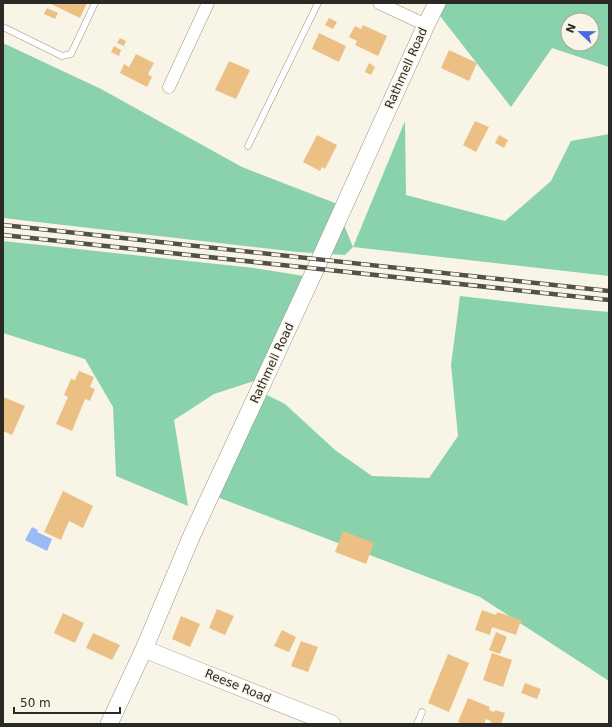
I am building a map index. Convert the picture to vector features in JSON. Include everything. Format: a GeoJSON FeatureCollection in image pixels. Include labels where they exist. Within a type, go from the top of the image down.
{"type":"FeatureCollection","features":[{"type":"Feature","properties":{"kind":"street"},"geometry":{"type":"LineString","coordinates":[[169,87],[208,3]]}},
{"type":"Feature","properties":{"kind":"street"},"geometry":{"type":"LineString","coordinates":[[379,3],[426,25]]}},
{"type":"Feature","properties":{"kind":"street","name":"Rathmell Road"},"geometry":{"type":"LineString","coordinates":[[109,724],[144,648],[192,535],[437,3]]}},
{"type":"Feature","properties":{"kind":"street","name":"Reese Road"},"geometry":{"type":"LineString","coordinates":[[144,648],[332,724]]}},
{"type":"Feature","properties":{"kind":"lane"},"geometry":{"type":"LineString","coordinates":[[3,27],[62,56],[71,54],[95,3]]}},
{"type":"Feature","properties":{"kind":"lane"},"geometry":{"type":"LineString","coordinates":[[248,146],[318,3]]}},
{"type":"Feature","properties":{"kind":"lane"},"geometry":{"type":"LineString","coordinates":[[417,724],[422,712]]}},
{"type":"Feature","properties":{"kind":"green space"},"geometry":{"type":"Polygon","coordinates":[[[446,3],[609,3],[609,67],[564,52],[600,52],[600,12],[560,12],[560,51],[552,48],[511,107],[440,16],[446,3]]]}},
{"type":"Feature","properties":{"kind":"green space"},"geometry":{"type":"Polygon","coordinates":[[[3,43],[101,89],[242,167],[335,203],[353,247],[345,255],[298,252],[3,218],[3,43]]]}},
{"type":"Feature","properties":{"kind":"green space"},"geometry":{"type":"Polygon","coordinates":[[[405,121],[406,195],[505,221],[551,181],[571,141],[609,134],[609,276],[353,247],[405,121]]]}},
{"type":"Feature","properties":{"kind":"green space"},"geometry":{"type":"Polygon","coordinates":[[[3,241],[254,268],[304,276],[254,381],[214,394],[174,420],[188,506],[116,476],[113,407],[85,359],[3,333],[3,241]]]}},
{"type":"Feature","properties":{"kind":"green space"},"geometry":{"type":"Polygon","coordinates":[[[460,296],[609,312],[609,681],[480,597],[217,497],[265,394],[285,404],[335,450],[372,476],[429,478],[458,436],[451,365],[460,296]]]}},
{"type":"Feature","properties":{"kind":"water"},"geometry":{"type":"Polygon","coordinates":[[[32,527],[38,530],[37,532],[52,539],[47,551],[25,540],[32,527]]]}},
{"type":"Feature","properties":{"kind":"building"},"geometry":{"type":"Polygon","coordinates":[[[49,3],[87,3],[80,18],[49,3]]]}},
{"type":"Feature","properties":{"kind":"building"},"geometry":{"type":"Polygon","coordinates":[[[47,8],[58,13],[55,19],[44,14],[47,8]]]}},
{"type":"Feature","properties":{"kind":"building"},"geometry":{"type":"Polygon","coordinates":[[[329,18],[337,22],[333,29],[325,25],[329,18]]]}},
{"type":"Feature","properties":{"kind":"building"},"geometry":{"type":"Polygon","coordinates":[[[363,25],[387,36],[378,56],[355,45],[357,41],[349,37],[355,26],[361,29],[363,25]]]}},
{"type":"Feature","properties":{"kind":"building"},"geometry":{"type":"Polygon","coordinates":[[[319,33],[346,46],[339,62],[312,49],[319,33]]]}},
{"type":"Feature","properties":{"kind":"building"},"geometry":{"type":"Polygon","coordinates":[[[120,38],[126,41],[124,46],[117,43],[120,38]]]}},
{"type":"Feature","properties":{"kind":"building"},"geometry":{"type":"Polygon","coordinates":[[[114,46],[121,50],[119,56],[111,52],[114,46]]]}},
{"type":"Feature","properties":{"kind":"building"},"geometry":{"type":"Polygon","coordinates":[[[449,50],[477,63],[469,81],[441,68],[449,50]]]}},
{"type":"Feature","properties":{"kind":"building"},"geometry":{"type":"Polygon","coordinates":[[[136,54],[154,63],[148,74],[152,77],[147,87],[120,73],[124,64],[129,67],[136,54]]]}},
{"type":"Feature","properties":{"kind":"building"},"geometry":{"type":"Polygon","coordinates":[[[229,61],[250,70],[236,99],[215,90],[229,61]]]}},
{"type":"Feature","properties":{"kind":"building"},"geometry":{"type":"Polygon","coordinates":[[[369,63],[375,67],[371,75],[365,72],[369,63]]]}},
{"type":"Feature","properties":{"kind":"building"},"geometry":{"type":"Polygon","coordinates":[[[475,121],[489,127],[476,152],[463,145],[475,121]]]}},
{"type":"Feature","properties":{"kind":"building"},"geometry":{"type":"Polygon","coordinates":[[[317,135],[337,145],[325,169],[322,167],[320,171],[303,162],[317,135]]]}},
{"type":"Feature","properties":{"kind":"building"},"geometry":{"type":"Polygon","coordinates":[[[499,135],[508,140],[504,148],[495,143],[499,135]]]}},
{"type":"Feature","properties":{"kind":"building"},"geometry":{"type":"Polygon","coordinates":[[[79,371],[94,377],[90,387],[95,389],[90,401],[85,399],[72,431],[56,424],[68,397],[64,395],[71,379],[75,380],[79,371]]]}},
{"type":"Feature","properties":{"kind":"building"},"geometry":{"type":"Polygon","coordinates":[[[3,397],[25,406],[12,435],[3,431],[3,397]]]}},
{"type":"Feature","properties":{"kind":"building"},"geometry":{"type":"Polygon","coordinates":[[[63,491],[93,506],[83,528],[69,521],[61,540],[44,532],[63,491]]]}},
{"type":"Feature","properties":{"kind":"building"},"geometry":{"type":"Polygon","coordinates":[[[343,531],[374,543],[366,564],[335,552],[343,531]]]}},
{"type":"Feature","properties":{"kind":"building"},"geometry":{"type":"Polygon","coordinates":[[[217,609],[234,616],[225,635],[209,628],[217,609]]]}},
{"type":"Feature","properties":{"kind":"building"},"geometry":{"type":"Polygon","coordinates":[[[482,610],[496,615],[497,612],[521,620],[516,635],[492,627],[490,635],[475,630],[482,610]]]}},
{"type":"Feature","properties":{"kind":"building"},"geometry":{"type":"Polygon","coordinates":[[[63,613],[84,623],[75,643],[54,633],[63,613]]]}},
{"type":"Feature","properties":{"kind":"building"},"geometry":{"type":"Polygon","coordinates":[[[181,616],[200,624],[190,647],[172,639],[181,616]]]}},
{"type":"Feature","properties":{"kind":"building"},"geometry":{"type":"Polygon","coordinates":[[[282,630],[296,637],[289,652],[274,646],[282,630]]]}},
{"type":"Feature","properties":{"kind":"building"},"geometry":{"type":"Polygon","coordinates":[[[496,632],[507,637],[500,654],[489,650],[496,632]]]}},
{"type":"Feature","properties":{"kind":"building"},"geometry":{"type":"Polygon","coordinates":[[[93,633],[120,645],[112,660],[86,648],[93,633]]]}},
{"type":"Feature","properties":{"kind":"building"},"geometry":{"type":"Polygon","coordinates":[[[301,641],[318,647],[308,672],[291,666],[301,641]]]}},
{"type":"Feature","properties":{"kind":"building"},"geometry":{"type":"Polygon","coordinates":[[[492,653],[512,660],[503,687],[483,680],[492,653]]]}},
{"type":"Feature","properties":{"kind":"building"},"geometry":{"type":"Polygon","coordinates":[[[448,654],[469,663],[449,712],[428,703],[448,654]]]}},
{"type":"Feature","properties":{"kind":"building"},"geometry":{"type":"Polygon","coordinates":[[[525,683],[541,689],[537,699],[521,693],[525,683]]]}},
{"type":"Feature","properties":{"kind":"building"},"geometry":{"type":"Polygon","coordinates":[[[468,698],[490,707],[489,710],[505,713],[501,724],[494,724],[486,719],[484,724],[463,724],[458,722],[468,698]]]}},
{"type":"Feature","properties":{"kind":"railway"},"geometry":{"type":"LineString","coordinates":[[3,225],[609,291]]}},
{"type":"Feature","properties":{"kind":"railway"},"geometry":{"type":"LineString","coordinates":[[3,235],[609,300]]}}]}
